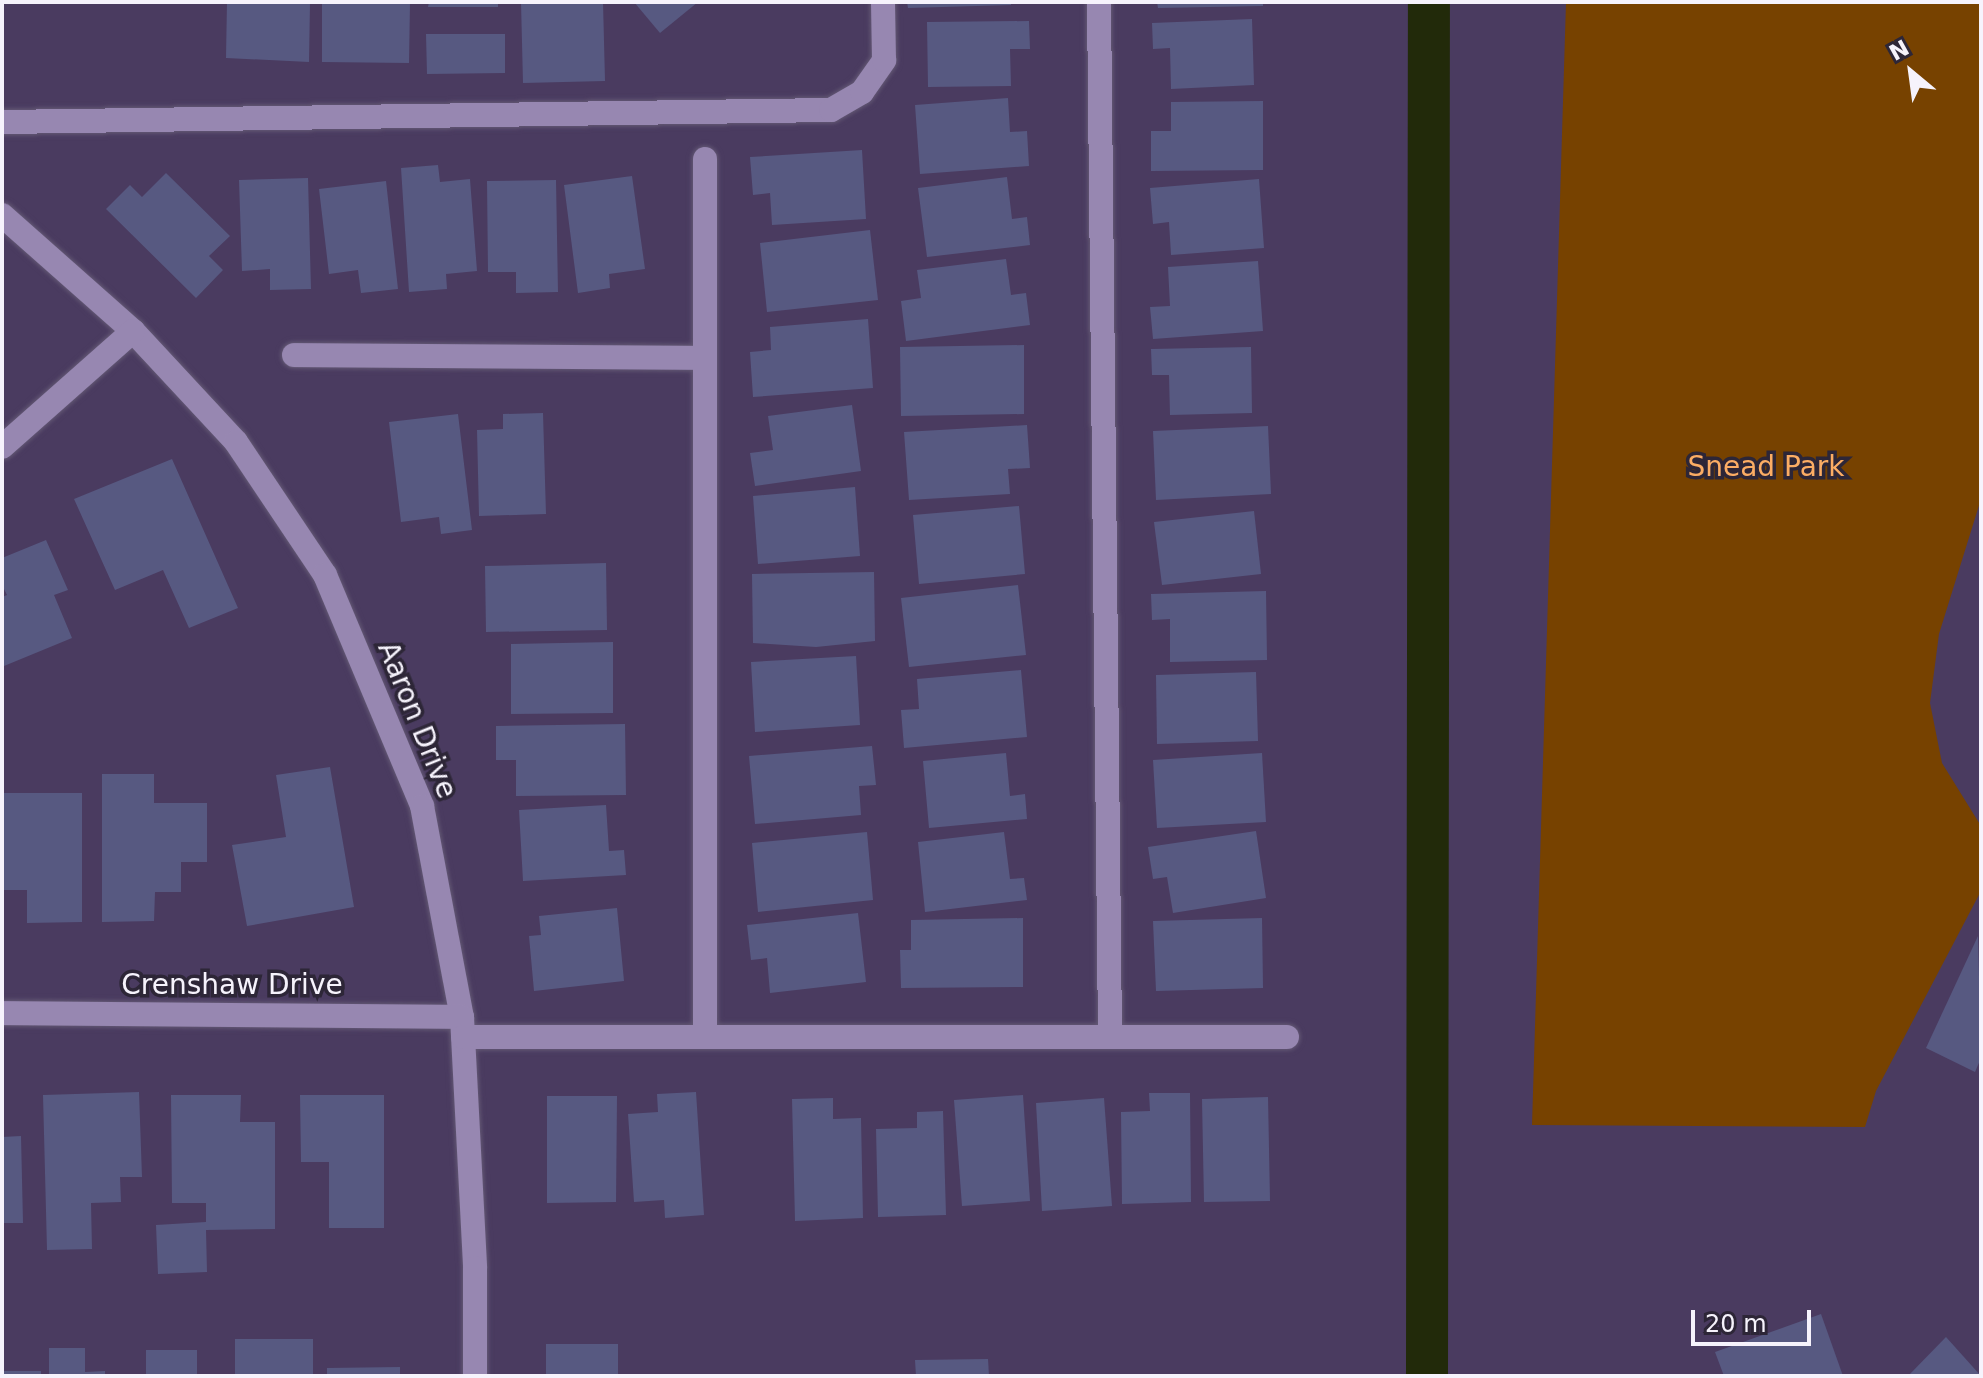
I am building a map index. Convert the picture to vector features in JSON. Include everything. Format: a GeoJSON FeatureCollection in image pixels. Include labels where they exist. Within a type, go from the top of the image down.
{"type":"FeatureCollection","features":[{"type":"Feature","properties":{"kind":"street"},"geometry":{"type":"LineString","coordinates":[[2,122],[831,110],[862,92],[884,60],[883,2]]}},
{"type":"Feature","properties":{"kind":"street"},"geometry":{"type":"LineString","coordinates":[[1099,2],[1110,1037]]}},
{"type":"Feature","properties":{"kind":"street"},"geometry":{"type":"LineString","coordinates":[[705,159],[705,1036]]}},
{"type":"Feature","properties":{"kind":"street","name":"Aaron Drive"},"geometry":{"type":"LineString","coordinates":[[2,215],[133,331],[236,442],[325,575],[422,806],[463,1027],[475,1268],[475,1376]]}},
{"type":"Feature","properties":{"kind":"street"},"geometry":{"type":"LineString","coordinates":[[2,447],[133,331]]}},
{"type":"Feature","properties":{"kind":"street"},"geometry":{"type":"LineString","coordinates":[[294,355],[705,358]]}},
{"type":"Feature","properties":{"kind":"street","name":"Crenshaw Drive"},"geometry":{"type":"LineString","coordinates":[[2,1013],[705,1036],[1287,1037]]}},
{"type":"Feature","properties":{"kind":"green space","name":"Snead Park"},"geometry":{"type":"Polygon","coordinates":[[[1566,2],[1981,2],[1981,499],[1939,634],[1930,703],[1942,763],[1981,826],[1981,891],[1876,1091],[1865,1127],[1532,1125],[1566,2]]]}},
{"type":"Feature","properties":{"kind":"building"},"geometry":{"type":"Polygon","coordinates":[[[227,2],[310,2],[309,62],[226,58],[227,2]]]}},
{"type":"Feature","properties":{"kind":"building"},"geometry":{"type":"Polygon","coordinates":[[[322,2],[410,2],[409,63],[322,62],[322,2]]]}},
{"type":"Feature","properties":{"kind":"building"},"geometry":{"type":"Polygon","coordinates":[[[429,2],[498,2],[498,7],[428,7],[429,2]]]}},
{"type":"Feature","properties":{"kind":"building"},"geometry":{"type":"Polygon","coordinates":[[[521,2],[603,2],[605,81],[523,83],[521,2]]]}},
{"type":"Feature","properties":{"kind":"building"},"geometry":{"type":"Polygon","coordinates":[[[634,2],[698,2],[660,33],[634,2]]]}},
{"type":"Feature","properties":{"kind":"building"},"geometry":{"type":"Polygon","coordinates":[[[907,2],[1011,2],[1011,5],[908,8],[907,2]]]}},
{"type":"Feature","properties":{"kind":"building"},"geometry":{"type":"Polygon","coordinates":[[[1157,2],[1263,2],[1263,6],[1158,8],[1157,2]]]}},
{"type":"Feature","properties":{"kind":"building"},"geometry":{"type":"Polygon","coordinates":[[[1252,19],[1254,85],[1171,89],[1170,48],[1153,49],[1152,23],[1252,19]]]}},
{"type":"Feature","properties":{"kind":"building"},"geometry":{"type":"Polygon","coordinates":[[[1029,21],[1030,49],[1010,49],[1011,86],[928,87],[927,22],[1029,21]]]}},
{"type":"Feature","properties":{"kind":"building"},"geometry":{"type":"Polygon","coordinates":[[[426,34],[505,34],[505,73],[427,74],[426,34]]]}},
{"type":"Feature","properties":{"kind":"building"},"geometry":{"type":"Polygon","coordinates":[[[1008,98],[1010,132],[1027,131],[1029,166],[920,174],[915,105],[1008,98]]]}},
{"type":"Feature","properties":{"kind":"building"},"geometry":{"type":"Polygon","coordinates":[[[1263,101],[1263,170],[1151,171],[1151,131],[1171,131],[1171,102],[1263,101]]]}},
{"type":"Feature","properties":{"kind":"building"},"geometry":{"type":"Polygon","coordinates":[[[862,150],[866,219],[772,225],[770,193],[753,195],[750,157],[862,150]]]}},
{"type":"Feature","properties":{"kind":"building"},"geometry":{"type":"Polygon","coordinates":[[[438,165],[440,182],[470,179],[477,271],[446,274],[447,289],[409,292],[401,168],[438,165]]]}},
{"type":"Feature","properties":{"kind":"building"},"geometry":{"type":"Polygon","coordinates":[[[166,173],[230,236],[209,256],[223,270],[196,298],[106,209],[130,185],[142,197],[166,173]]]}},
{"type":"Feature","properties":{"kind":"building"},"geometry":{"type":"Polygon","coordinates":[[[632,176],[645,269],[609,274],[610,288],[578,293],[564,185],[632,176]]]}},
{"type":"Feature","properties":{"kind":"building"},"geometry":{"type":"Polygon","coordinates":[[[1007,177],[1012,219],[1027,217],[1030,245],[927,257],[918,188],[1007,177]]]}},
{"type":"Feature","properties":{"kind":"building"},"geometry":{"type":"Polygon","coordinates":[[[308,178],[311,289],[270,290],[270,269],[242,271],[239,180],[308,178]]]}},
{"type":"Feature","properties":{"kind":"building"},"geometry":{"type":"Polygon","coordinates":[[[1259,179],[1264,248],[1171,255],[1169,222],[1153,224],[1150,188],[1259,179]]]}},
{"type":"Feature","properties":{"kind":"building"},"geometry":{"type":"Polygon","coordinates":[[[556,180],[558,292],[516,293],[516,272],[488,272],[487,181],[556,180]]]}},
{"type":"Feature","properties":{"kind":"building"},"geometry":{"type":"Polygon","coordinates":[[[386,181],[398,289],[361,293],[358,270],[329,274],[319,189],[386,181]]]}},
{"type":"Feature","properties":{"kind":"building"},"geometry":{"type":"Polygon","coordinates":[[[870,230],[878,300],[767,312],[760,243],[870,230]]]}},
{"type":"Feature","properties":{"kind":"building"},"geometry":{"type":"Polygon","coordinates":[[[1006,259],[1011,295],[1026,293],[1030,325],[906,341],[901,301],[921,298],[917,270],[1006,259]]]}},
{"type":"Feature","properties":{"kind":"building"},"geometry":{"type":"Polygon","coordinates":[[[1258,261],[1263,331],[1153,339],[1150,307],[1170,306],[1168,267],[1258,261]]]}},
{"type":"Feature","properties":{"kind":"building"},"geometry":{"type":"Polygon","coordinates":[[[868,319],[873,388],[753,397],[750,352],[771,350],[770,327],[868,319]]]}},
{"type":"Feature","properties":{"kind":"building"},"geometry":{"type":"Polygon","coordinates":[[[1024,345],[1024,414],[901,416],[900,347],[1024,345]]]}},
{"type":"Feature","properties":{"kind":"building"},"geometry":{"type":"Polygon","coordinates":[[[1251,347],[1252,413],[1170,415],[1169,375],[1152,375],[1151,349],[1251,347]]]}},
{"type":"Feature","properties":{"kind":"building"},"geometry":{"type":"Polygon","coordinates":[[[852,405],[861,471],[755,486],[750,453],[773,450],[768,416],[852,405]]]}},
{"type":"Feature","properties":{"kind":"building"},"geometry":{"type":"Polygon","coordinates":[[[543,413],[546,514],[479,516],[477,430],[503,429],[503,414],[543,413]]]}},
{"type":"Feature","properties":{"kind":"building"},"geometry":{"type":"Polygon","coordinates":[[[458,414],[472,530],[441,534],[439,517],[401,522],[389,422],[458,414]]]}},
{"type":"Feature","properties":{"kind":"building"},"geometry":{"type":"Polygon","coordinates":[[[1027,425],[1030,468],[1008,469],[1010,494],[909,500],[904,432],[1027,425]]]}},
{"type":"Feature","properties":{"kind":"building"},"geometry":{"type":"Polygon","coordinates":[[[1268,426],[1271,494],[1156,500],[1153,431],[1268,426]]]}},
{"type":"Feature","properties":{"kind":"building"},"geometry":{"type":"Polygon","coordinates":[[[172,459],[238,608],[189,628],[163,570],[115,590],[74,499],[172,459]]]}},
{"type":"Feature","properties":{"kind":"building"},"geometry":{"type":"Polygon","coordinates":[[[855,487],[860,556],[758,564],[753,496],[855,487]]]}},
{"type":"Feature","properties":{"kind":"building"},"geometry":{"type":"Polygon","coordinates":[[[1019,506],[1025,574],[919,584],[913,515],[1019,506]]]}},
{"type":"Feature","properties":{"kind":"building"},"geometry":{"type":"Polygon","coordinates":[[[1254,511],[1261,574],[1162,585],[1154,522],[1254,511]]]}},
{"type":"Feature","properties":{"kind":"building"},"geometry":{"type":"Polygon","coordinates":[[[46,540],[68,590],[54,595],[72,638],[4,666],[2,597],[7,595],[2,585],[2,558],[46,540]]]}},
{"type":"Feature","properties":{"kind":"building"},"geometry":{"type":"Polygon","coordinates":[[[606,563],[607,630],[486,632],[485,566],[606,563]]]}},
{"type":"Feature","properties":{"kind":"building"},"geometry":{"type":"Polygon","coordinates":[[[874,572],[875,641],[816,647],[753,643],[752,574],[874,572]]]}},
{"type":"Feature","properties":{"kind":"building"},"geometry":{"type":"Polygon","coordinates":[[[1018,585],[1026,655],[909,667],[901,598],[1018,585]]]}},
{"type":"Feature","properties":{"kind":"building"},"geometry":{"type":"Polygon","coordinates":[[[1266,591],[1267,660],[1170,662],[1170,619],[1152,620],[1151,594],[1266,591]]]}},
{"type":"Feature","properties":{"kind":"building"},"geometry":{"type":"Polygon","coordinates":[[[613,642],[613,713],[511,714],[511,644],[613,642]]]}},
{"type":"Feature","properties":{"kind":"building"},"geometry":{"type":"Polygon","coordinates":[[[856,656],[860,725],[755,732],[751,662],[856,656]]]}},
{"type":"Feature","properties":{"kind":"building"},"geometry":{"type":"Polygon","coordinates":[[[1021,670],[1027,737],[904,748],[901,710],[919,709],[917,679],[1021,670]]]}},
{"type":"Feature","properties":{"kind":"building"},"geometry":{"type":"Polygon","coordinates":[[[1256,672],[1258,741],[1157,744],[1156,675],[1256,672]]]}},
{"type":"Feature","properties":{"kind":"building"},"geometry":{"type":"Polygon","coordinates":[[[625,724],[626,795],[516,796],[516,760],[496,760],[496,726],[625,724]]]}},
{"type":"Feature","properties":{"kind":"building"},"geometry":{"type":"Polygon","coordinates":[[[872,746],[876,785],[859,786],[861,815],[755,824],[749,756],[872,746]]]}},
{"type":"Feature","properties":{"kind":"building"},"geometry":{"type":"Polygon","coordinates":[[[1006,753],[1010,796],[1025,794],[1027,819],[929,828],[923,761],[1006,753]]]}},
{"type":"Feature","properties":{"kind":"building"},"geometry":{"type":"Polygon","coordinates":[[[1262,753],[1266,822],[1157,828],[1153,760],[1262,753]]]}},
{"type":"Feature","properties":{"kind":"building"},"geometry":{"type":"Polygon","coordinates":[[[330,767],[354,907],[247,926],[232,845],[286,837],[276,775],[330,767]]]}},
{"type":"Feature","properties":{"kind":"building"},"geometry":{"type":"Polygon","coordinates":[[[102,774],[154,774],[154,803],[207,803],[207,862],[181,862],[181,892],[155,892],[154,921],[102,922],[102,774]]]}},
{"type":"Feature","properties":{"kind":"building"},"geometry":{"type":"Polygon","coordinates":[[[2,793],[82,793],[82,922],[27,923],[27,890],[2,890],[2,793]]]}},
{"type":"Feature","properties":{"kind":"building"},"geometry":{"type":"Polygon","coordinates":[[[606,805],[609,851],[624,850],[626,875],[523,881],[519,810],[606,805]]]}},
{"type":"Feature","properties":{"kind":"building"},"geometry":{"type":"Polygon","coordinates":[[[1256,831],[1266,898],[1173,913],[1167,877],[1153,879],[1148,847],[1256,831]]]}},
{"type":"Feature","properties":{"kind":"building"},"geometry":{"type":"Polygon","coordinates":[[[867,832],[873,900],[758,912],[752,843],[867,832]]]}},
{"type":"Feature","properties":{"kind":"building"},"geometry":{"type":"Polygon","coordinates":[[[1004,832],[1010,879],[1024,878],[1027,900],[925,912],[918,842],[1004,832]]]}},
{"type":"Feature","properties":{"kind":"building"},"geometry":{"type":"Polygon","coordinates":[[[617,908],[624,981],[534,991],[529,936],[541,935],[539,916],[617,908]]]}},
{"type":"Feature","properties":{"kind":"building"},"geometry":{"type":"Polygon","coordinates":[[[858,913],[866,982],[770,993],[767,958],[751,960],[747,925],[858,913]]]}},
{"type":"Feature","properties":{"kind":"building"},"geometry":{"type":"Polygon","coordinates":[[[1023,918],[1023,987],[901,988],[900,950],[911,950],[911,920],[1023,918]]]}},
{"type":"Feature","properties":{"kind":"building"},"geometry":{"type":"Polygon","coordinates":[[[1262,918],[1263,988],[1156,991],[1153,921],[1262,918]]]}},
{"type":"Feature","properties":{"kind":"building"},"geometry":{"type":"Polygon","coordinates":[[[1978,936],[1981,1058],[1975,1072],[1926,1048],[1978,936]]]}},
{"type":"Feature","properties":{"kind":"building"},"geometry":{"type":"Polygon","coordinates":[[[139,1092],[142,1177],[120,1177],[121,1202],[91,1203],[92,1249],[47,1250],[43,1095],[139,1092]]]}},
{"type":"Feature","properties":{"kind":"building"},"geometry":{"type":"Polygon","coordinates":[[[696,1092],[704,1215],[665,1218],[664,1200],[634,1202],[628,1114],[658,1112],[657,1094],[696,1092]]]}},
{"type":"Feature","properties":{"kind":"building"},"geometry":{"type":"Polygon","coordinates":[[[1149,1093],[1190,1093],[1191,1202],[1122,1204],[1121,1112],[1150,1111],[1149,1093]]]}},
{"type":"Feature","properties":{"kind":"building"},"geometry":{"type":"Polygon","coordinates":[[[171,1095],[241,1095],[240,1122],[275,1122],[275,1229],[206,1230],[207,1272],[158,1274],[156,1225],[206,1222],[206,1203],[172,1203],[171,1095]]]}},
{"type":"Feature","properties":{"kind":"building"},"geometry":{"type":"Polygon","coordinates":[[[300,1095],[384,1095],[384,1228],[329,1228],[329,1162],[301,1162],[300,1095]]]}},
{"type":"Feature","properties":{"kind":"building"},"geometry":{"type":"Polygon","coordinates":[[[1023,1095],[1030,1201],[962,1206],[954,1100],[1023,1095]]]}},
{"type":"Feature","properties":{"kind":"building"},"geometry":{"type":"Polygon","coordinates":[[[547,1096],[617,1096],[616,1202],[547,1203],[547,1096]]]}},
{"type":"Feature","properties":{"kind":"building"},"geometry":{"type":"Polygon","coordinates":[[[1268,1097],[1270,1201],[1204,1202],[1202,1099],[1268,1097]]]}},
{"type":"Feature","properties":{"kind":"building"},"geometry":{"type":"Polygon","coordinates":[[[833,1098],[833,1119],[861,1118],[863,1218],[795,1221],[792,1099],[833,1098]]]}},
{"type":"Feature","properties":{"kind":"building"},"geometry":{"type":"Polygon","coordinates":[[[1104,1098],[1112,1206],[1042,1211],[1036,1103],[1104,1098]]]}},
{"type":"Feature","properties":{"kind":"building"},"geometry":{"type":"Polygon","coordinates":[[[943,1111],[946,1215],[878,1217],[876,1129],[917,1128],[917,1112],[943,1111]]]}},
{"type":"Feature","properties":{"kind":"building"},"geometry":{"type":"Polygon","coordinates":[[[21,1136],[23,1223],[2,1223],[2,1137],[21,1136]]]}},
{"type":"Feature","properties":{"kind":"building"},"geometry":{"type":"Polygon","coordinates":[[[1821,1314],[1843,1376],[1724,1376],[1715,1352],[1821,1314]]]}},
{"type":"Feature","properties":{"kind":"building"},"geometry":{"type":"Polygon","coordinates":[[[1946,1337],[1981,1376],[1908,1376],[1946,1337]]]}},
{"type":"Feature","properties":{"kind":"building"},"geometry":{"type":"Polygon","coordinates":[[[235,1339],[313,1339],[313,1376],[235,1376],[235,1339]]]}},
{"type":"Feature","properties":{"kind":"building"},"geometry":{"type":"Polygon","coordinates":[[[546,1344],[618,1344],[618,1376],[546,1376],[546,1344]]]}},
{"type":"Feature","properties":{"kind":"building"},"geometry":{"type":"Polygon","coordinates":[[[49,1348],[85,1348],[85,1372],[105,1371],[105,1376],[49,1376],[49,1348]]]}},
{"type":"Feature","properties":{"kind":"building"},"geometry":{"type":"Polygon","coordinates":[[[146,1350],[197,1350],[197,1376],[146,1376],[146,1350]]]}},
{"type":"Feature","properties":{"kind":"building"},"geometry":{"type":"Polygon","coordinates":[[[988,1359],[989,1376],[916,1376],[915,1360],[988,1359]]]}},
{"type":"Feature","properties":{"kind":"building"},"geometry":{"type":"Polygon","coordinates":[[[400,1367],[400,1376],[327,1376],[327,1368],[400,1367]]]}},
{"type":"Feature","properties":{"kind":"building"},"geometry":{"type":"Polygon","coordinates":[[[2,1371],[41,1371],[41,1376],[2,1376],[2,1371]]]}},
{"type":"Feature","properties":{"kind":"waterway"},"geometry":{"type":"LineString","coordinates":[[1427,1376],[1429,2]]}}]}
